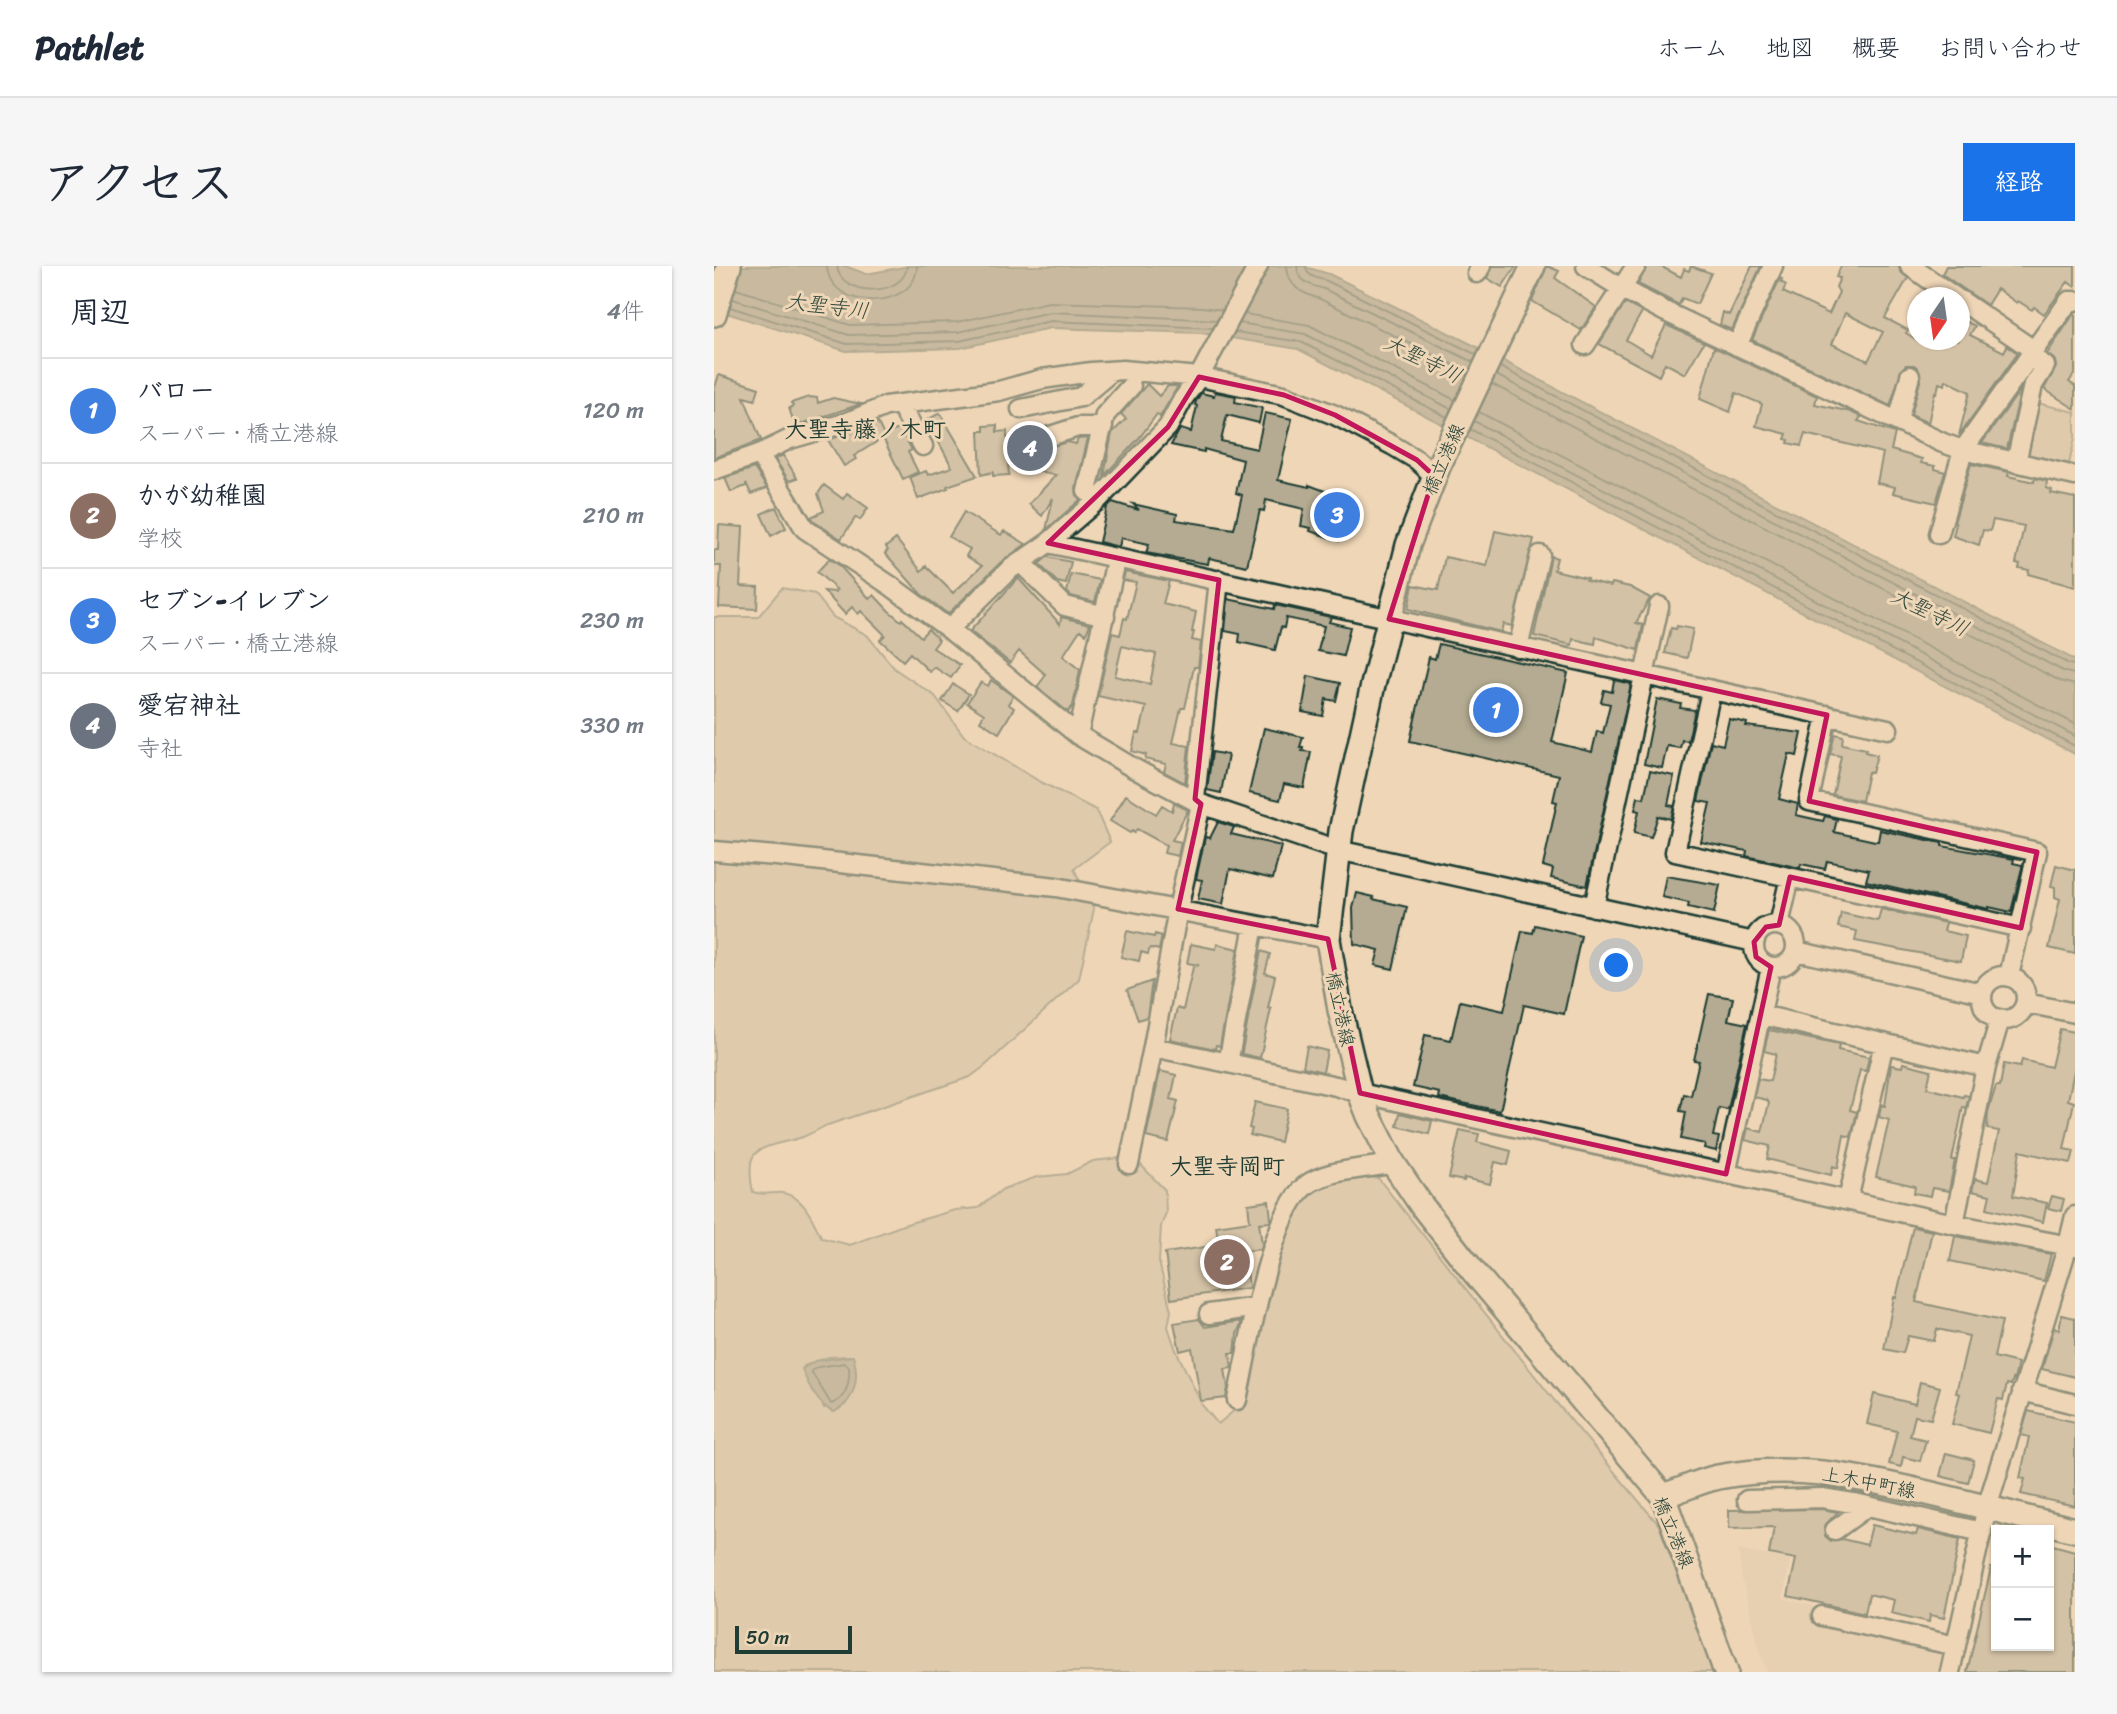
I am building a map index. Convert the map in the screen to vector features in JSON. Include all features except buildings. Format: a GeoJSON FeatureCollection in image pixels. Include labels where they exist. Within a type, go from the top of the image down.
{"type":"FeatureCollection","features":[{"type":"Feature","properties":{"kind":"main road"},"geometry":{"type":"LineString","coordinates":[[714,314],[729,266]]}},
{"type":"Feature","properties":{"kind":"main road","name":"橋立港線"},"geometry":{"type":"LineString","coordinates":[[1533,266],[1436,472],[1408,545],[1338,849],[1328,939],[1340,1010],[1360,1093],[1394,1163],[1422,1206],[1473,1272],[1663,1496],[1726,1672]]}},
{"type":"Feature","properties":{"kind":"main road","name":"上木中町線"},"geometry":{"type":"LineString","coordinates":[[1663,1496],[1714,1478],[1767,1471],[1832,1472],[1987,1507],[2075,1531]]}},
{"type":"Feature","properties":{"kind":"street"},"geometry":{"type":"LineString","coordinates":[[949,629],[1009,570],[1048,543],[1086,493],[1168,427],[1203,369],[1258,266]]}},
{"type":"Feature","properties":{"kind":"street"},"geometry":{"type":"LineString","coordinates":[[1586,266],[1621,288],[1737,346],[1963,450],[2075,476]]}},
{"type":"Feature","properties":{"kind":"street"},"geometry":{"type":"LineString","coordinates":[[1585,345],[1636,266]]}},
{"type":"Feature","properties":{"kind":"street"},"geometry":{"type":"LineString","coordinates":[[1737,346],[1773,266]]}},
{"type":"Feature","properties":{"kind":"street"},"geometry":{"type":"LineString","coordinates":[[1910,266],[1941,287]]}},
{"type":"Feature","properties":{"kind":"street"},"geometry":{"type":"LineString","coordinates":[[1939,534],[1963,450],[2069,301],[2075,301]]}},
{"type":"Feature","properties":{"kind":"street"},"geometry":{"type":"LineString","coordinates":[[1970,308],[2031,352],[2045,366],[2033,385],[2016,463]]}},
{"type":"Feature","properties":{"kind":"street"},"geometry":{"type":"LineString","coordinates":[[714,470],[760,454],[790,439],[845,423],[886,405],[999,391],[1042,379],[1123,370],[1203,369],[1284,395],[1335,415],[1436,472]]}},
{"type":"Feature","properties":{"kind":"street"},"geometry":{"type":"LineString","coordinates":[[1086,493],[1105,415],[1127,391],[1105,374]]}},
{"type":"Feature","properties":{"kind":"street"},"geometry":{"type":"LineString","coordinates":[[1021,409],[1081,397],[1105,374]]}},
{"type":"Feature","properties":{"kind":"street"},"geometry":{"type":"LineString","coordinates":[[1898,421],[1910,376]]}},
{"type":"Feature","properties":{"kind":"street"},"geometry":{"type":"LineString","coordinates":[[900,404],[923,446]]}},
{"type":"Feature","properties":{"kind":"street"},"geometry":{"type":"LineString","coordinates":[[1050,436],[1079,427],[1102,427]]}},
{"type":"Feature","properties":{"kind":"street"},"geometry":{"type":"LineString","coordinates":[[760,454],[805,529],[891,586],[949,629],[1078,735],[1135,769],[1198,801],[1338,849],[1754,942]]}},
{"type":"Feature","properties":{"kind":"street"},"geometry":{"type":"LineString","coordinates":[[1048,543],[1888,729]]}},
{"type":"Feature","properties":{"kind":"street"},"geometry":{"type":"LineString","coordinates":[[1518,648],[1540,555]]}},
{"type":"Feature","properties":{"kind":"street"},"geometry":{"type":"LineString","coordinates":[[1078,735],[1116,560]]}},
{"type":"Feature","properties":{"kind":"street"},"geometry":{"type":"LineString","coordinates":[[1020,562],[1065,606],[1105,616]]}},
{"type":"Feature","properties":{"kind":"street"},"geometry":{"type":"LineString","coordinates":[[1129,1164],[1198,801],[1219,580]]}},
{"type":"Feature","properties":{"kind":"street"},"geometry":{"type":"LineString","coordinates":[[1594,907],[1659,606]]}},
{"type":"Feature","properties":{"kind":"street"},"geometry":{"type":"LineString","coordinates":[[1711,691],[1675,852],[2021,928]]}},
{"type":"Feature","properties":{"kind":"street"},"geometry":{"type":"LineString","coordinates":[[1827,715],[1809,802],[2037,852],[2009,976]]}},
{"type":"Feature","properties":{"kind":"street"},"geometry":{"type":"LineString","coordinates":[[714,851],[1056,887],[1328,939]]}},
{"type":"Feature","properties":{"kind":"street"},"geometry":{"type":"LineString","coordinates":[[1779,925],[1790,877]]}},
{"type":"Feature","properties":{"kind":"street"},"geometry":{"type":"LineString","coordinates":[[1228,1063],[1254,925]]}},
{"type":"Feature","properties":{"kind":"street"},"geometry":{"type":"LineString","coordinates":[[1779,925],[1791,932],[1797,944],[1788,963],[1782,967],[1772,967],[1756,957],[1754,942],[1760,931],[1779,925]]}},
{"type":"Feature","properties":{"kind":"street"},"geometry":{"type":"LineString","coordinates":[[1796,951],[1982,993]]}},
{"type":"Feature","properties":{"kind":"street"},"geometry":{"type":"LineString","coordinates":[[1726,1174],[1772,967]]}},
{"type":"Feature","properties":{"kind":"street"},"geometry":{"type":"LineString","coordinates":[[2002,975],[2009,976],[2016,978],[2025,989],[2026,1003],[2018,1016],[2000,1019],[1989,1014],[1984,1008],[1982,993],[1989,981],[2002,975]]}},
{"type":"Feature","properties":{"kind":"street"},"geometry":{"type":"LineString","coordinates":[[2026,1003],[2075,1013]]}},
{"type":"Feature","properties":{"kind":"street"},"geometry":{"type":"LineString","coordinates":[[1761,1015],[1986,1067]]}},
{"type":"Feature","properties":{"kind":"street"},"geometry":{"type":"LineString","coordinates":[[1954,1224],[1986,1067],[2000,1019]]}},
{"type":"Feature","properties":{"kind":"street"},"geometry":{"type":"LineString","coordinates":[[1848,1200],[1884,1043]]}},
{"type":"Feature","properties":{"kind":"street"},"geometry":{"type":"LineString","coordinates":[[1153,1047],[1954,1224],[2072,1246]]}},
{"type":"Feature","properties":{"kind":"street"},"geometry":{"type":"LineString","coordinates":[[1237,1400],[1257,1307],[1278,1231],[1288,1209],[1306,1185],[1326,1175],[1394,1163]]}},
{"type":"Feature","properties":{"kind":"street"},"geometry":{"type":"LineString","coordinates":[[1950,1672],[1987,1507],[2022,1391],[2072,1246],[2075,1216]]}},
{"type":"Feature","properties":{"kind":"street"},"geometry":{"type":"LineString","coordinates":[[1209,1314],[1257,1307]]}},
{"type":"Feature","properties":{"kind":"street"},"geometry":{"type":"LineString","coordinates":[[2022,1391],[2075,1404]]}},
{"type":"Feature","properties":{"kind":"street"},"geometry":{"type":"LineString","coordinates":[[1747,1500],[1822,1498],[1982,1532]]}},
{"type":"Feature","properties":{"kind":"street"},"geometry":{"type":"LineString","coordinates":[[1835,1530],[1868,1506]]}},
{"type":"Feature","properties":{"kind":"street"},"geometry":{"type":"LineString","coordinates":[[1822,1616],[1956,1646]]}},
{"type":"Feature","properties":{"kind":"highlighted area"},"geometry":{"type":"Polygon","coordinates":[[[1199,377],[1284,395],[1335,415],[1417,460],[1434,476],[1389,619],[1827,715],[1809,801],[2037,852],[2021,928],[1790,877],[1779,925],[1766,927],[1754,942],[1756,957],[1771,967],[1726,1174],[1360,1093],[1328,939],[1178,909],[1201,804],[1195,799],[1219,580],[1048,543],[1168,427],[1199,377]]]}},
{"type":"Feature","properties":{"kind":"shaded area"},"geometry":{"type":"Polygon","coordinates":[[[2033,402],[2075,412],[2075,438],[2068,468],[2021,458],[2033,402]]]}},
{"type":"Feature","properties":{"kind":"shaded area"},"geometry":{"type":"Polygon","coordinates":[[[782,588],[815,594],[833,617],[867,635],[895,669],[935,696],[964,736],[1039,781],[1096,810],[1110,842],[1074,869],[1094,909],[1079,979],[970,1077],[758,1151],[751,1163],[753,1192],[790,1195],[807,1210],[822,1238],[850,1245],[903,1225],[955,1210],[978,1208],[1003,1189],[1037,1177],[1067,1174],[1093,1161],[1119,1158],[1137,1161],[1165,1190],[1166,1213],[1161,1226],[1159,1262],[1171,1311],[1168,1327],[1202,1405],[1218,1424],[1242,1404],[1291,1216],[1314,1185],[1357,1176],[1378,1178],[1554,1400],[1659,1525],[1713,1672],[714,1672],[714,617],[758,617],[782,588]],[[829,1357],[804,1366],[824,1408],[845,1405],[855,1382],[853,1357],[829,1357]]]}},
{"type":"Feature","properties":{"kind":"shaded area"},"geometry":{"type":"Polygon","coordinates":[[[1738,1550],[1790,1560],[1783,1598],[1818,1607],[1815,1622],[1940,1653],[1942,1656],[1939,1672],[1767,1672],[1758,1647],[1738,1550]]]}},
{"type":"Feature","properties":{"kind":"water","name":"大聖寺川"},"geometry":{"type":"Polygon","coordinates":[[[714,266],[845,266],[866,274],[909,266],[1302,266],[1329,274],[1471,344],[2075,660],[2075,754],[1298,349],[1201,333],[1051,328],[960,348],[846,351],[714,309],[714,266]]]}},
{"type":"Feature","properties":{"kind":"water"},"geometry":{"type":"Polygon","coordinates":[[[853,1356],[856,1373],[854,1388],[847,1402],[834,1412],[819,1400],[802,1369],[815,1361],[853,1356]]]}},
{"type":"Feature","properties":{"kind":"place","name":"愛宕神社"},"geometry":{"type":"Point","coordinates":[1030,448]}},
{"type":"Feature","properties":{"kind":"place","name":"セブン-イレブン"},"geometry":{"type":"Point","coordinates":[1337,515]}},
{"type":"Feature","properties":{"kind":"place","name":"バロー"},"geometry":{"type":"Point","coordinates":[1496,710]}},
{"type":"Feature","properties":{"kind":"place","name":"かが幼稚園"},"geometry":{"type":"Point","coordinates":[1227,1262]}},
{"type":"Feature","properties":{"kind":"district","name":"大聖寺藤ノ木町"},"geometry":{"type":"Point","coordinates":[865,429]}},
{"type":"Feature","properties":{"kind":"district","name":"大聖寺岡町"},"geometry":{"type":"Point","coordinates":[1227,1166]}}]}
